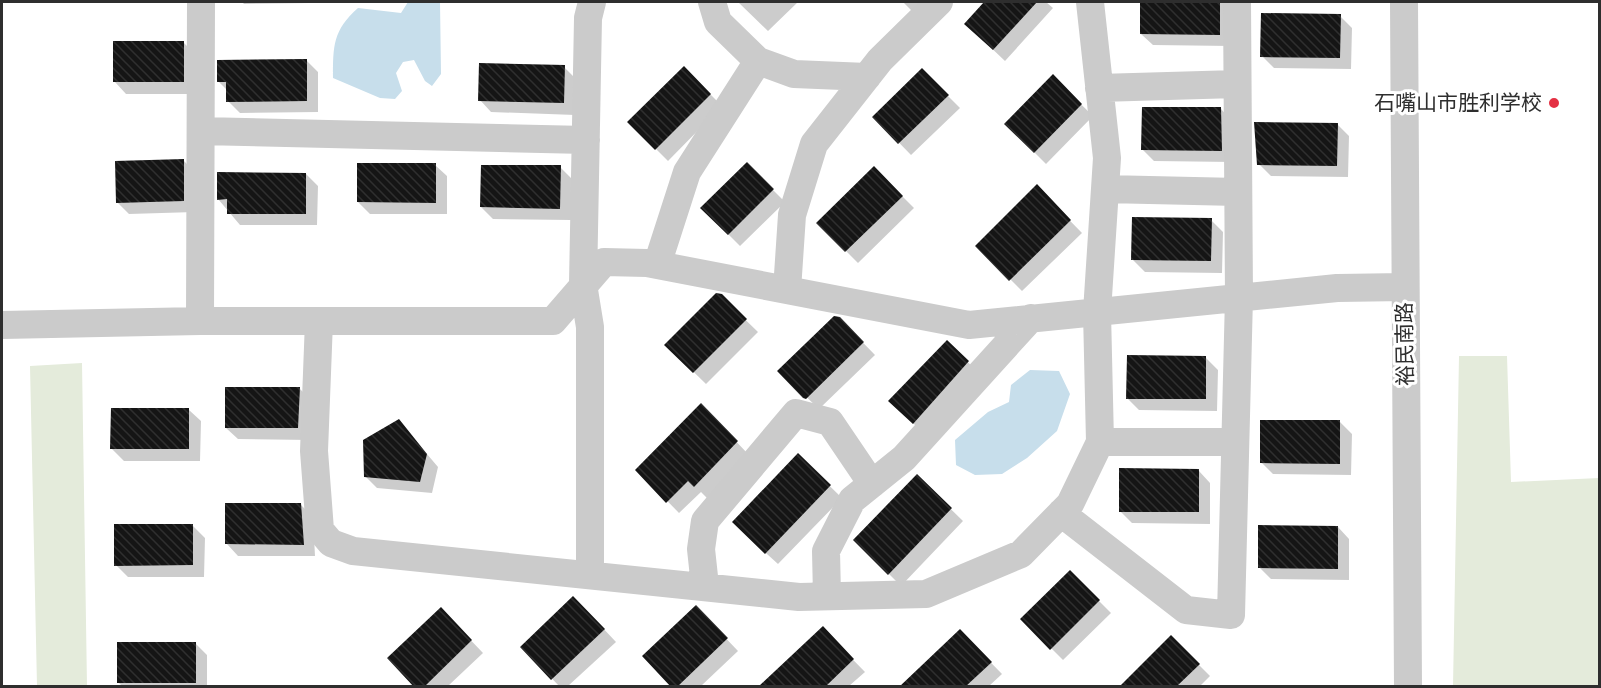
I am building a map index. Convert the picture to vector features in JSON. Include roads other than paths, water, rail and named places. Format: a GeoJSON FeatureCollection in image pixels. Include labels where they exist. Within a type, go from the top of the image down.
{"type":"FeatureCollection","features":[{"type":"Feature","properties":{"kind":"street"},"geometry":{"type":"LineString","coordinates":[[200,321],[201,2]]}},
{"type":"Feature","properties":{"kind":"street"},"geometry":{"type":"LineString","coordinates":[[590,573],[590,327],[583,284],[588,18],[592,2]]}},
{"type":"Feature","properties":{"kind":"street"},"geometry":{"type":"LineString","coordinates":[[712,2],[718,22],[758,61],[794,74],[867,77]]}},
{"type":"Feature","properties":{"kind":"street"},"geometry":{"type":"LineString","coordinates":[[787,290],[792,215],[814,144],[880,60],[939,2]]}},
{"type":"Feature","properties":{"kind":"street"},"geometry":{"type":"LineString","coordinates":[[319,321],[314,451],[321,530],[331,543],[353,551],[590,573],[799,597],[926,594],[1021,554],[1070,504],[1100,442],[1097,312],[1107,158],[1090,2]]}},
{"type":"Feature","properties":{"kind":"street"},"geometry":{"type":"LineString","coordinates":[[1061,513],[1186,610],[1231,615],[1239,297],[1237,2]]}},
{"type":"Feature","properties":{"kind":"street","name":"裕民南路"},"geometry":{"type":"LineString","coordinates":[[1404,2],[1408,687]]}},
{"type":"Feature","properties":{"kind":"street"},"geometry":{"type":"LineString","coordinates":[[657,265],[687,171],[758,61]]}},
{"type":"Feature","properties":{"kind":"street"},"geometry":{"type":"LineString","coordinates":[[1099,88],[1237,84]]}},
{"type":"Feature","properties":{"kind":"street"},"geometry":{"type":"LineString","coordinates":[[201,131],[586,140]]}},
{"type":"Feature","properties":{"kind":"street"},"geometry":{"type":"LineString","coordinates":[[1105,189],[1238,192]]}},
{"type":"Feature","properties":{"kind":"street"},"geometry":{"type":"LineString","coordinates":[[2,325],[200,321],[553,321],[604,262],[657,265],[969,325],[1337,288],[1405,287]]}},
{"type":"Feature","properties":{"kind":"street"},"geometry":{"type":"LineString","coordinates":[[827,596],[826,551],[852,500],[904,458],[1031,318]]}},
{"type":"Feature","properties":{"kind":"street"},"geometry":{"type":"LineString","coordinates":[[705,586],[701,549],[705,521],[796,413],[830,422],[872,484]]}},
{"type":"Feature","properties":{"kind":"street"},"geometry":{"type":"LineString","coordinates":[[1100,442],[1235,442]]}},
{"type":"Feature","properties":{"kind":"water"},"geometry":{"type":"Polygon","coordinates":[[[408,2],[440,2],[441,74],[432,86],[425,81],[414,60],[403,62],[396,73],[402,91],[395,99],[380,98],[333,78],[336,39],[350,16],[358,8],[401,13],[408,2]]]}},
{"type":"Feature","properties":{"kind":"water"},"geometry":{"type":"Polygon","coordinates":[[[1030,370],[1059,371],[1070,394],[1057,431],[1027,458],[1002,474],[975,475],[956,465],[955,440],[988,412],[1009,402],[1011,385],[1030,370]]]}},
{"type":"Feature","properties":{"kind":"place","name":"石嘴山市胜利学校"},"geometry":{"type":"Point","coordinates":[1554,103]}}]}
